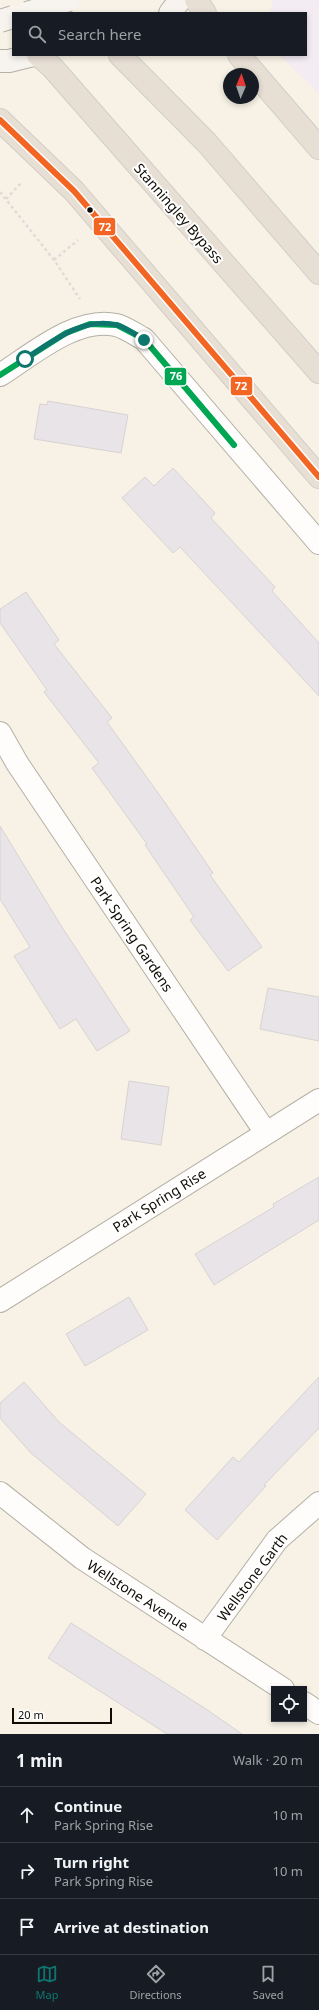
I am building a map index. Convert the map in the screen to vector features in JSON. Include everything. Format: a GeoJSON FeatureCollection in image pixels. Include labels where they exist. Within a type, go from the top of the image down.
{"type":"FeatureCollection","features":[{"type":"Feature","properties":{"kind":"highway"},"geometry":{"type":"LineString","coordinates":[[59,0],[72,12]]}},
{"type":"Feature","properties":{"kind":"highway"},"geometry":{"type":"LineString","coordinates":[[196,0],[204,12]]}},
{"type":"Feature","properties":{"kind":"highway"},"geometry":{"type":"LineString","coordinates":[[0,21],[12,31]]}},
{"type":"Feature","properties":{"kind":"highway","name":"Stanningley Bypass"},"geometry":{"type":"LineString","coordinates":[[39,56],[52,67],[319,372]]}},
{"type":"Feature","properties":{"kind":"highway"},"geometry":{"type":"LineString","coordinates":[[121,56],[207,143],[319,273]]}},
{"type":"Feature","properties":{"kind":"highway"},"geometry":{"type":"LineString","coordinates":[[240,56],[319,148]]}},
{"type":"Feature","properties":{"kind":"highway"},"geometry":{"type":"LineString","coordinates":[[0,120],[74,191],[319,477]]}},
{"type":"Feature","properties":{"kind":"street"},"geometry":{"type":"LineString","coordinates":[[30,12],[69,0]]}},
{"type":"Feature","properties":{"kind":"street"},"geometry":{"type":"LineString","coordinates":[[171,12],[180,0]]}},
{"type":"Feature","properties":{"kind":"street"},"geometry":{"type":"LineString","coordinates":[[0,21],[12,17]]}},
{"type":"Feature","properties":{"kind":"street"},"geometry":{"type":"LineString","coordinates":[[0,61],[9,61],[29,56]]}},
{"type":"Feature","properties":{"kind":"street"},"geometry":{"type":"LineString","coordinates":[[0,375],[66,333],[90,324],[117,325],[144,340],[319,543]]}},
{"type":"Feature","properties":{"kind":"street","name":"Park Spring Gardens"},"geometry":{"type":"LineString","coordinates":[[0,733],[18,763],[266,1133]]}},
{"type":"Feature","properties":{"kind":"street","name":"Park Spring Rise"},"geometry":{"type":"LineString","coordinates":[[0,1301],[319,1100]]}},
{"type":"Feature","properties":{"kind":"street","name":"Wellstone Avenue"},"geometry":{"type":"LineString","coordinates":[[0,1493],[82,1558],[277,1686]]}},
{"type":"Feature","properties":{"kind":"street","name":"Wellstone Garth"},"geometry":{"type":"LineString","coordinates":[[205,1639],[277,1540],[319,1503]]}},
{"type":"Feature","properties":{"kind":"street"},"geometry":{"type":"LineString","coordinates":[[307,1705],[319,1713]]}},
{"type":"Feature","properties":{"kind":"path"},"geometry":{"type":"LineString","coordinates":[[6,199],[27,176]]}},
{"type":"Feature","properties":{"kind":"path"},"geometry":{"type":"LineString","coordinates":[[0,192],[54,260],[80,299],[90,324]]}},
{"type":"Feature","properties":{"kind":"path"},"geometry":{"type":"LineString","coordinates":[[54,260],[78,240]]}},
{"type":"Feature","properties":{"kind":"shaded area"},"geometry":{"type":"Polygon","coordinates":[[[273,0],[319,0],[319,93],[280,56],[307,56],[307,12],[270,12],[273,0]]]}},
{"type":"Feature","properties":{"kind":"building"},"geometry":{"type":"Polygon","coordinates":[[[48,401],[128,415],[121,453],[34,439],[40,404],[47,405],[48,401]]]}},
{"type":"Feature","properties":{"kind":"building"},"geometry":{"type":"Polygon","coordinates":[[[173,468],[215,513],[211,518],[275,587],[272,591],[319,643],[319,696],[180,547],[173,553],[122,498],[145,477],[154,486],[173,468]]]}},
{"type":"Feature","properties":{"kind":"building"},"geometry":{"type":"Polygon","coordinates":[[[26,592],[59,640],[54,644],[112,718],[107,722],[213,873],[210,875],[262,947],[228,971],[190,920],[194,917],[145,845],[147,844],[92,768],[99,763],[44,692],[47,690],[0,623],[0,609],[26,592]]]}},
{"type":"Feature","properties":{"kind":"building"},"geometry":{"type":"Polygon","coordinates":[[[0,826],[60,924],[130,1031],[97,1051],[76,1019],[60,1029],[14,956],[30,947],[0,899],[0,826]]]}},
{"type":"Feature","properties":{"kind":"building"},"geometry":{"type":"Polygon","coordinates":[[[268,988],[319,997],[319,1041],[260,1029],[268,988]]]}},
{"type":"Feature","properties":{"kind":"building"},"geometry":{"type":"Polygon","coordinates":[[[129,1081],[169,1087],[161,1145],[121,1139],[129,1081]]]}},
{"type":"Feature","properties":{"kind":"building"},"geometry":{"type":"Polygon","coordinates":[[[319,1177],[319,1220],[214,1285],[195,1254],[274,1207],[273,1204],[319,1177]]]}},
{"type":"Feature","properties":{"kind":"building"},"geometry":{"type":"Polygon","coordinates":[[[129,1297],[148,1330],[85,1366],[66,1334],[129,1297]]]}},
{"type":"Feature","properties":{"kind":"building"},"geometry":{"type":"Polygon","coordinates":[[[319,1377],[319,1428],[264,1485],[266,1486],[217,1540],[185,1510],[233,1457],[239,1462],[319,1377]]]}},
{"type":"Feature","properties":{"kind":"building"},"geometry":{"type":"Polygon","coordinates":[[[24,1382],[59,1422],[146,1494],[118,1526],[31,1453],[0,1418],[0,1403],[24,1382]]]}},
{"type":"Feature","properties":{"kind":"building"},"geometry":{"type":"Polygon","coordinates":[[[71,1623],[206,1709],[242,1734],[167,1734],[48,1658],[71,1623]]]}},
{"type":"Feature","properties":{"kind":"transit line","name":"72"},"geometry":{"type":"LineString","coordinates":[[0,120],[74,191],[319,477]]}},
{"type":"Feature","properties":{"kind":"transit line","name":"76"},"geometry":{"type":"LineString","coordinates":[[0,375],[66,333],[90,324],[117,325],[144,339],[234,445]]}},
{"type":"Feature","properties":{"kind":"route"},"geometry":{"type":"LineString","coordinates":[[25,359],[66,333],[90,324],[117,325],[144,340]]}}]}
